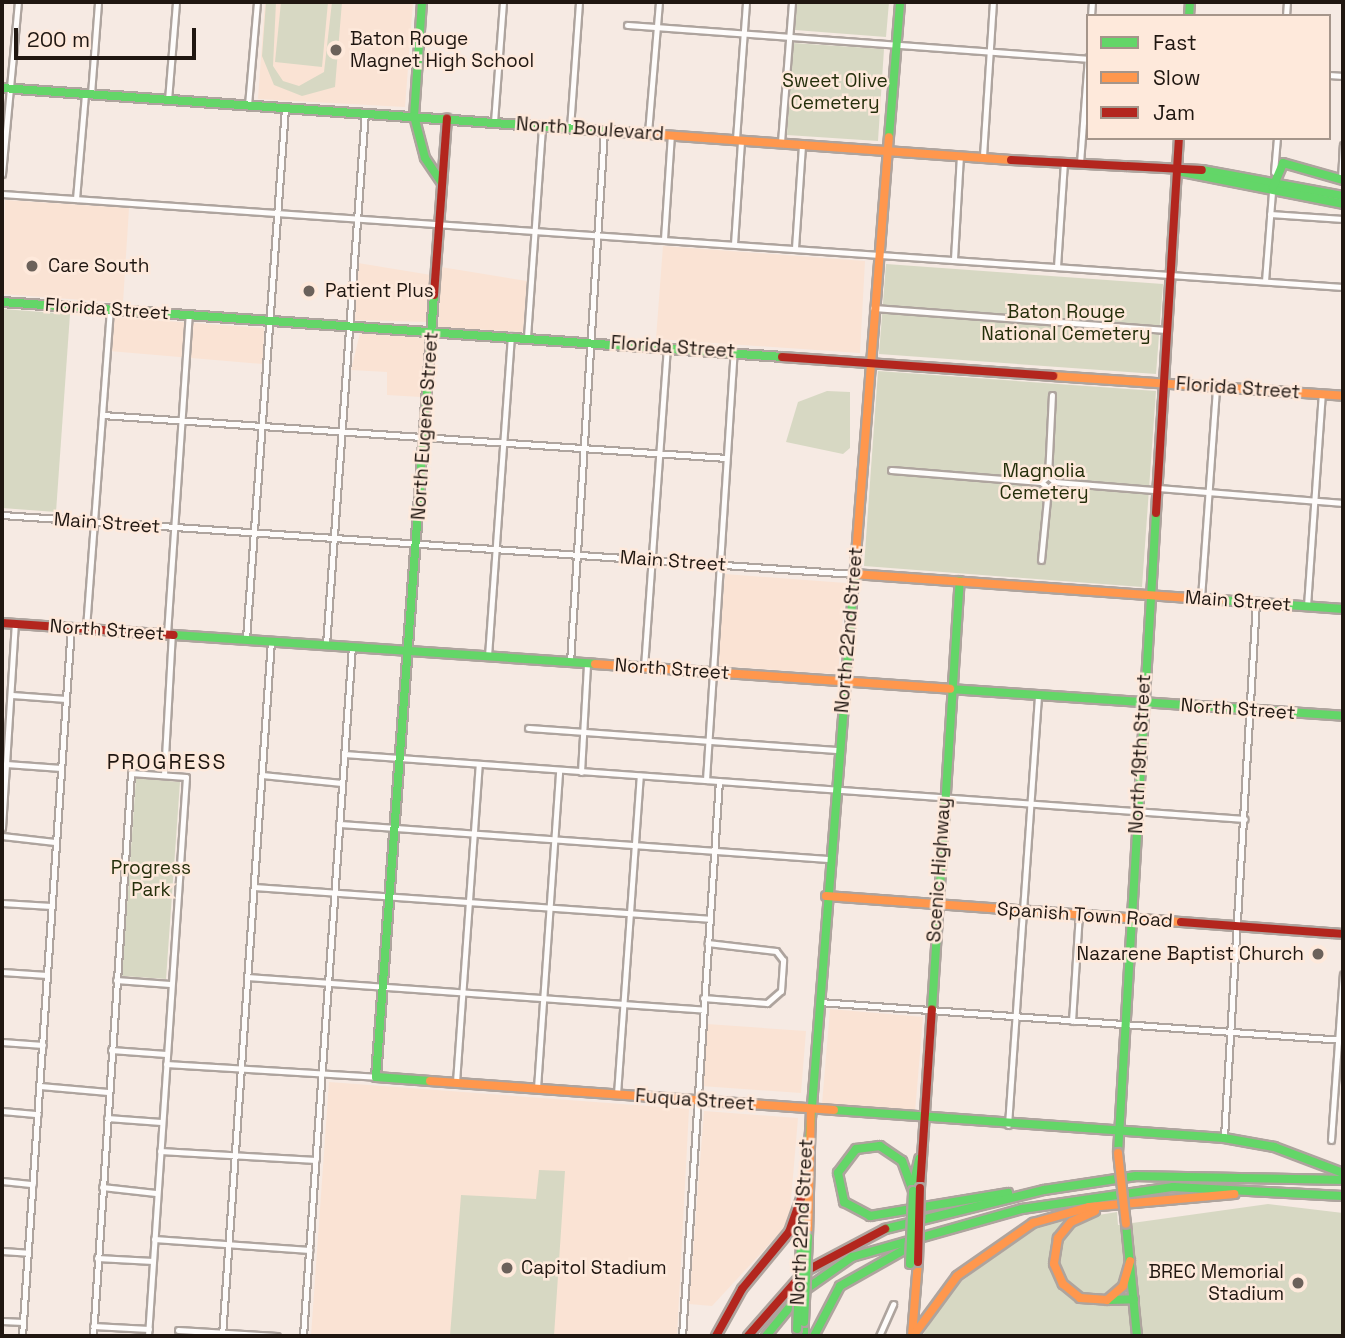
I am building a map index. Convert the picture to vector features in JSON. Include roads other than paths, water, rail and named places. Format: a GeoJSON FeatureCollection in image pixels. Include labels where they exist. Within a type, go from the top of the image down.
{"type":"FeatureCollection","features":[{"type":"Feature","properties":{"kind":"main road"},"geometry":{"type":"LineString","coordinates":[[422,2],[414,116],[425,158],[442,183]]}},
{"type":"Feature","properties":{"kind":"main road","name":"North 22nd Street"},"geometry":{"type":"LineString","coordinates":[[797,1332],[804,1190],[837,750],[846,681],[877,254],[889,151],[900,2]]}},
{"type":"Feature","properties":{"kind":"main road","name":"North Boulevard"},"geometry":{"type":"LineString","coordinates":[[6,89],[365,112],[1177,171],[1213,169],[1273,188],[1343,204]]}},
{"type":"Feature","properties":{"kind":"main road","name":"North Eugene Street"},"geometry":{"type":"LineString","coordinates":[[376,1077],[447,118]]}},
{"type":"Feature","properties":{"kind":"main road","name":"North 19th Street"},"geometry":{"type":"LineString","coordinates":[[1137,1336],[1116,1132],[1138,811],[1147,594],[1179,140]]}},
{"type":"Feature","properties":{"kind":"main road"},"geometry":{"type":"LineString","coordinates":[[1273,188],[1274,172],[1285,163],[1342,180]]}},
{"type":"Feature","properties":{"kind":"main road","name":"North Boulevard"},"geometry":{"type":"LineString","coordinates":[[1273,188],[1343,196]]}},
{"type":"Feature","properties":{"kind":"main road","name":"Florida Street"},"geometry":{"type":"LineString","coordinates":[[2,302],[1343,396]]}},
{"type":"Feature","properties":{"kind":"main road","name":"Main Street"},"geometry":{"type":"LineString","coordinates":[[853,574],[1343,609]]}},
{"type":"Feature","properties":{"kind":"main road","name":"Scenic Highway"},"geometry":{"type":"LineString","coordinates":[[913,1336],[916,1190],[960,581]]}},
{"type":"Feature","properties":{"kind":"main road","name":"North Street"},"geometry":{"type":"LineString","coordinates":[[2,623],[1343,716]]}},
{"type":"Feature","properties":{"kind":"main road","name":"Spanish Town Road"},"geometry":{"type":"LineString","coordinates":[[826,897],[1343,934]]}},
{"type":"Feature","properties":{"kind":"main road","name":"Fuqua Street"},"geometry":{"type":"LineString","coordinates":[[376,1077],[1008,1125],[1224,1138],[1274,1147],[1343,1173]]}},
{"type":"Feature","properties":{"kind":"main road","name":"North 22nd Street"},"geometry":{"type":"LineString","coordinates":[[804,1336],[811,1109]]}},
{"type":"Feature","properties":{"kind":"main road"},"geometry":{"type":"LineString","coordinates":[[916,1190],[902,1161],[883,1147],[859,1147],[838,1170],[844,1202],[870,1216],[1157,1174],[1343,1180]]}},
{"type":"Feature","properties":{"kind":"main road"},"geometry":{"type":"LineString","coordinates":[[766,1336],[803,1292],[852,1257],[993,1216],[1150,1189],[1343,1196]]}},
{"type":"Feature","properties":{"kind":"main road"},"geometry":{"type":"LineString","coordinates":[[716,1336],[742,1289],[789,1232],[804,1190]]}},
{"type":"Feature","properties":{"kind":"main road"},"geometry":{"type":"LineString","coordinates":[[748,1336],[786,1288],[839,1248],[887,1228],[1028,1193]]}},
{"type":"Feature","properties":{"kind":"main road"},"geometry":{"type":"LineString","coordinates":[[913,1336],[938,1295],[1004,1238],[1062,1213],[1137,1203],[1299,1193]]}},
{"type":"Feature","properties":{"kind":"main road"},"geometry":{"type":"LineString","coordinates":[[1134,1299],[1103,1301],[1066,1288],[1055,1268],[1055,1246],[1079,1217],[1137,1203]]}},
{"type":"Feature","properties":{"kind":"main road"},"geometry":{"type":"LineString","coordinates":[[814,1336],[829,1300],[864,1268],[909,1244],[993,1216]]}},
{"type":"Feature","properties":{"kind":"main road"},"geometry":{"type":"LineString","coordinates":[[1103,1301],[1121,1290],[1130,1261]]}},
{"type":"Feature","properties":{"kind":"street"},"geometry":{"type":"LineString","coordinates":[[2,174],[6,89],[18,2]]}},
{"type":"Feature","properties":{"kind":"street"},"geometry":{"type":"LineString","coordinates":[[76,199],[98,2]]}},
{"type":"Feature","properties":{"kind":"street"},"geometry":{"type":"LineString","coordinates":[[168,100],[176,2]]}},
{"type":"Feature","properties":{"kind":"street"},"geometry":{"type":"LineString","coordinates":[[248,105],[257,2]]}},
{"type":"Feature","properties":{"kind":"street"},"geometry":{"type":"LineString","coordinates":[[494,122],[503,2]]}},
{"type":"Feature","properties":{"kind":"street"},"geometry":{"type":"LineString","coordinates":[[570,128],[579,2]]}},
{"type":"Feature","properties":{"kind":"street"},"geometry":{"type":"LineString","coordinates":[[648,133],[659,2]]}},
{"type":"Feature","properties":{"kind":"street"},"geometry":{"type":"LineString","coordinates":[[734,244],[746,2]]}},
{"type":"Feature","properties":{"kind":"street"},"geometry":{"type":"LineString","coordinates":[[781,142],[792,2]]}},
{"type":"Feature","properties":{"kind":"street"},"geometry":{"type":"LineString","coordinates":[[983,156],[987,51],[993,2]]}},
{"type":"Feature","properties":{"kind":"street"},"geometry":{"type":"LineString","coordinates":[[627,25],[1086,58]]}},
{"type":"Feature","properties":{"kind":"street"},"geometry":{"type":"LineString","coordinates":[[1080,163],[1086,84]]}},
{"type":"Feature","properties":{"kind":"street"},"geometry":{"type":"LineString","coordinates":[[246,639],[285,108]]}},
{"type":"Feature","properties":{"kind":"street"},"geometry":{"type":"LineString","coordinates":[[326,645],[365,112]]}},
{"type":"Feature","properties":{"kind":"street"},"geometry":{"type":"LineString","coordinates":[[527,337],[542,126]]}},
{"type":"Feature","properties":{"kind":"street"},"geometry":{"type":"LineString","coordinates":[[570,662],[604,130]]}},
{"type":"Feature","properties":{"kind":"street"},"geometry":{"type":"LineString","coordinates":[[664,239],[671,134]]}},
{"type":"Feature","properties":{"kind":"street"},"geometry":{"type":"LineString","coordinates":[[1274,172],[1277,140]]}},
{"type":"Feature","properties":{"kind":"street"},"geometry":{"type":"LineString","coordinates":[[795,248],[803,144]]}},
{"type":"Feature","properties":{"kind":"street"},"geometry":{"type":"LineString","coordinates":[[1342,180],[1343,145]]}},
{"type":"Feature","properties":{"kind":"street"},"geometry":{"type":"LineString","coordinates":[[954,259],[960,155]]}},
{"type":"Feature","properties":{"kind":"street"},"geometry":{"type":"LineString","coordinates":[[1057,267],[1064,162]]}},
{"type":"Feature","properties":{"kind":"street"},"geometry":{"type":"LineString","coordinates":[[1265,281],[1273,188]]}},
{"type":"Feature","properties":{"kind":"street"},"geometry":{"type":"LineString","coordinates":[[2,194],[1343,287]]}},
{"type":"Feature","properties":{"kind":"street"},"geometry":{"type":"LineString","coordinates":[[1270,214],[1343,219]]}},
{"type":"Feature","properties":{"kind":"street"},"geometry":{"type":"LineString","coordinates":[[873,308],[1167,330]]}},
{"type":"Feature","properties":{"kind":"street"},"geometry":{"type":"LineString","coordinates":[[86,628],[110,309]]}},
{"type":"Feature","properties":{"kind":"street"},"geometry":{"type":"LineString","coordinates":[[164,775],[174,528],[189,315]]}},
{"type":"Feature","properties":{"kind":"street"},"geometry":{"type":"LineString","coordinates":[[488,656],[512,336]]}},
{"type":"Feature","properties":{"kind":"street"},"geometry":{"type":"LineString","coordinates":[[644,667],[667,347]]}},
{"type":"Feature","properties":{"kind":"street"},"geometry":{"type":"LineString","coordinates":[[706,780],[734,352]]}},
{"type":"Feature","properties":{"kind":"street"},"geometry":{"type":"LineString","coordinates":[[1201,598],[1216,387]]}},
{"type":"Feature","properties":{"kind":"street"},"geometry":{"type":"LineString","coordinates":[[1307,606],[1322,394]]}},
{"type":"Feature","properties":{"kind":"street"},"geometry":{"type":"LineString","coordinates":[[1041,482],[1048,476],[1052,395]]}},
{"type":"Feature","properties":{"kind":"street"},"geometry":{"type":"LineString","coordinates":[[102,415],[726,458]]}},
{"type":"Feature","properties":{"kind":"street"},"geometry":{"type":"LineString","coordinates":[[891,470],[1041,482],[1048,488]]}},
{"type":"Feature","properties":{"kind":"street"},"geometry":{"type":"LineString","coordinates":[[1048,476],[1055,482],[1343,503]]}},
{"type":"Feature","properties":{"kind":"street"},"geometry":{"type":"LineString","coordinates":[[1041,560],[1048,488],[1055,482]]}},
{"type":"Feature","properties":{"kind":"street","name":"Main Street"},"geometry":{"type":"LineString","coordinates":[[2,515],[853,574]]}},
{"type":"Feature","properties":{"kind":"street"},"geometry":{"type":"LineString","coordinates":[[1224,1138],[1252,710],[1256,602]]}},
{"type":"Feature","properties":{"kind":"street"},"geometry":{"type":"LineString","coordinates":[[2,828],[15,624]]}},
{"type":"Feature","properties":{"kind":"street"},"geometry":{"type":"LineString","coordinates":[[22,1336],[71,627]]}},
{"type":"Feature","properties":{"kind":"street"},"geometry":{"type":"LineString","coordinates":[[222,1335],[271,641]]}},
{"type":"Feature","properties":{"kind":"street"},"geometry":{"type":"LineString","coordinates":[[303,1336],[352,646]]}},
{"type":"Feature","properties":{"kind":"street"},"geometry":{"type":"LineString","coordinates":[[581,772],[587,664]]}},
{"type":"Feature","properties":{"kind":"street"},"geometry":{"type":"LineString","coordinates":[[12,695],[66,699]]}},
{"type":"Feature","properties":{"kind":"street"},"geometry":{"type":"LineString","coordinates":[[1008,1125],[1038,695]]}},
{"type":"Feature","properties":{"kind":"street"},"geometry":{"type":"LineString","coordinates":[[528,728],[837,750]]}},
{"type":"Feature","properties":{"kind":"street"},"geometry":{"type":"LineString","coordinates":[[344,754],[1245,819]]}},
{"type":"Feature","properties":{"kind":"street"},"geometry":{"type":"LineString","coordinates":[[6,764],[61,768]]}},
{"type":"Feature","properties":{"kind":"street"},"geometry":{"type":"LineString","coordinates":[[456,1083],[479,765]]}},
{"type":"Feature","properties":{"kind":"street"},"geometry":{"type":"LineString","coordinates":[[537,1088],[559,771]]}},
{"type":"Feature","properties":{"kind":"street"},"geometry":{"type":"LineString","coordinates":[[93,1336],[131,773],[186,777],[148,1336]]}},
{"type":"Feature","properties":{"kind":"street"},"geometry":{"type":"LineString","coordinates":[[262,775],[342,783]]}},
{"type":"Feature","properties":{"kind":"street"},"geometry":{"type":"LineString","coordinates":[[617,1094],[640,776]]}},
{"type":"Feature","properties":{"kind":"street"},"geometry":{"type":"LineString","coordinates":[[682,1336],[719,781]]}},
{"type":"Feature","properties":{"kind":"street"},"geometry":{"type":"LineString","coordinates":[[339,824],[829,859]]}},
{"type":"Feature","properties":{"kind":"street"},"geometry":{"type":"LineString","coordinates":[[2,836],[55,842]]}},
{"type":"Feature","properties":{"kind":"street"},"geometry":{"type":"LineString","coordinates":[[254,887],[709,919]]}},
{"type":"Feature","properties":{"kind":"street"},"geometry":{"type":"LineString","coordinates":[[2,902],[51,906]]}},
{"type":"Feature","properties":{"kind":"street"},"geometry":{"type":"LineString","coordinates":[[1072,1021],[1079,914]]}},
{"type":"Feature","properties":{"kind":"street"},"geometry":{"type":"LineString","coordinates":[[703,998],[774,1001],[781,991],[779,953],[707,943]]}},
{"type":"Feature","properties":{"kind":"street"},"geometry":{"type":"LineString","coordinates":[[2,972],[47,975]]}},
{"type":"Feature","properties":{"kind":"street"},"geometry":{"type":"LineString","coordinates":[[1331,1140],[1341,1040],[1343,974]]}},
{"type":"Feature","properties":{"kind":"street"},"geometry":{"type":"LineString","coordinates":[[247,977],[702,1010]]}},
{"type":"Feature","properties":{"kind":"street"},"geometry":{"type":"LineString","coordinates":[[116,980],[170,984]]}},
{"type":"Feature","properties":{"kind":"street"},"geometry":{"type":"LineString","coordinates":[[818,1002],[1341,1040]]}},
{"type":"Feature","properties":{"kind":"street"},"geometry":{"type":"LineString","coordinates":[[2,1042],[43,1045]]}},
{"type":"Feature","properties":{"kind":"street"},"geometry":{"type":"LineString","coordinates":[[111,1050],[166,1054]]}},
{"type":"Feature","properties":{"kind":"street","name":"Fuqua Street"},"geometry":{"type":"LineString","coordinates":[[166,1064],[376,1077]]}},
{"type":"Feature","properties":{"kind":"street"},"geometry":{"type":"LineString","coordinates":[[40,1086],[108,1092]]}},
{"type":"Feature","properties":{"kind":"street"},"geometry":{"type":"LineString","coordinates":[[2,1111],[38,1114]]}},
{"type":"Feature","properties":{"kind":"street"},"geometry":{"type":"LineString","coordinates":[[107,1118],[161,1122]]}},
{"type":"Feature","properties":{"kind":"street"},"geometry":{"type":"LineString","coordinates":[[160,1151],[316,1160]]}},
{"type":"Feature","properties":{"kind":"street"},"geometry":{"type":"LineString","coordinates":[[2,1181],[33,1184]]}},
{"type":"Feature","properties":{"kind":"street"},"geometry":{"type":"LineString","coordinates":[[102,1187],[156,1193]]}},
{"type":"Feature","properties":{"kind":"street"},"geometry":{"type":"LineString","coordinates":[[154,1239],[310,1250]]}},
{"type":"Feature","properties":{"kind":"street"},"geometry":{"type":"LineString","coordinates":[[2,1251],[29,1252]]}},
{"type":"Feature","properties":{"kind":"street"},"geometry":{"type":"LineString","coordinates":[[97,1258],[153,1261]]}},
{"type":"Feature","properties":{"kind":"street"},"geometry":{"type":"LineString","coordinates":[[879,1336],[893,1304]]}},
{"type":"Feature","properties":{"kind":"street"},"geometry":{"type":"LineString","coordinates":[[2,1321],[23,1322]]}},
{"type":"Feature","properties":{"kind":"street"},"geometry":{"type":"LineString","coordinates":[[93,1326],[149,1329]]}},
{"type":"Feature","properties":{"kind":"street"},"geometry":{"type":"LineString","coordinates":[[178,1330],[222,1335],[277,1336]]}},
{"type":"Feature","properties":{"kind":"place","name":"Baton Rouge Magnet High School"},"geometry":{"type":"Point","coordinates":[336,50]}},
{"type":"Feature","properties":{"kind":"place","name":"Care South"},"geometry":{"type":"Point","coordinates":[32,266]}},
{"type":"Feature","properties":{"kind":"place","name":"Patient Plus"},"geometry":{"type":"Point","coordinates":[309,291]}},
{"type":"Feature","properties":{"kind":"place","name":"Nazarene Baptist Church"},"geometry":{"type":"Point","coordinates":[1318,954]}},
{"type":"Feature","properties":{"kind":"place","name":"Capitol Stadium"},"geometry":{"type":"Point","coordinates":[507,1268]}},
{"type":"Feature","properties":{"kind":"place","name":"BREC Memorial Stadium"},"geometry":{"type":"Point","coordinates":[1298,1283]}},
{"type":"Feature","properties":{"kind":"district","name":"PROGRESS"},"geometry":{"type":"Point","coordinates":[167,762]}},
{"type":"Feature","properties":{"kind":"park label","name":"Sweet Olive Cemetery"},"geometry":{"type":"Point","coordinates":[835,92]}},
{"type":"Feature","properties":{"kind":"park label","name":"Baton Rouge National Cemetery"},"geometry":{"type":"Point","coordinates":[1066,323]}},
{"type":"Feature","properties":{"kind":"park label","name":"Magnolia Cemetery"},"geometry":{"type":"Point","coordinates":[1044,482]}},
{"type":"Feature","properties":{"kind":"park label","name":"Progress Park"},"geometry":{"type":"Point","coordinates":[151,879]}}]}
